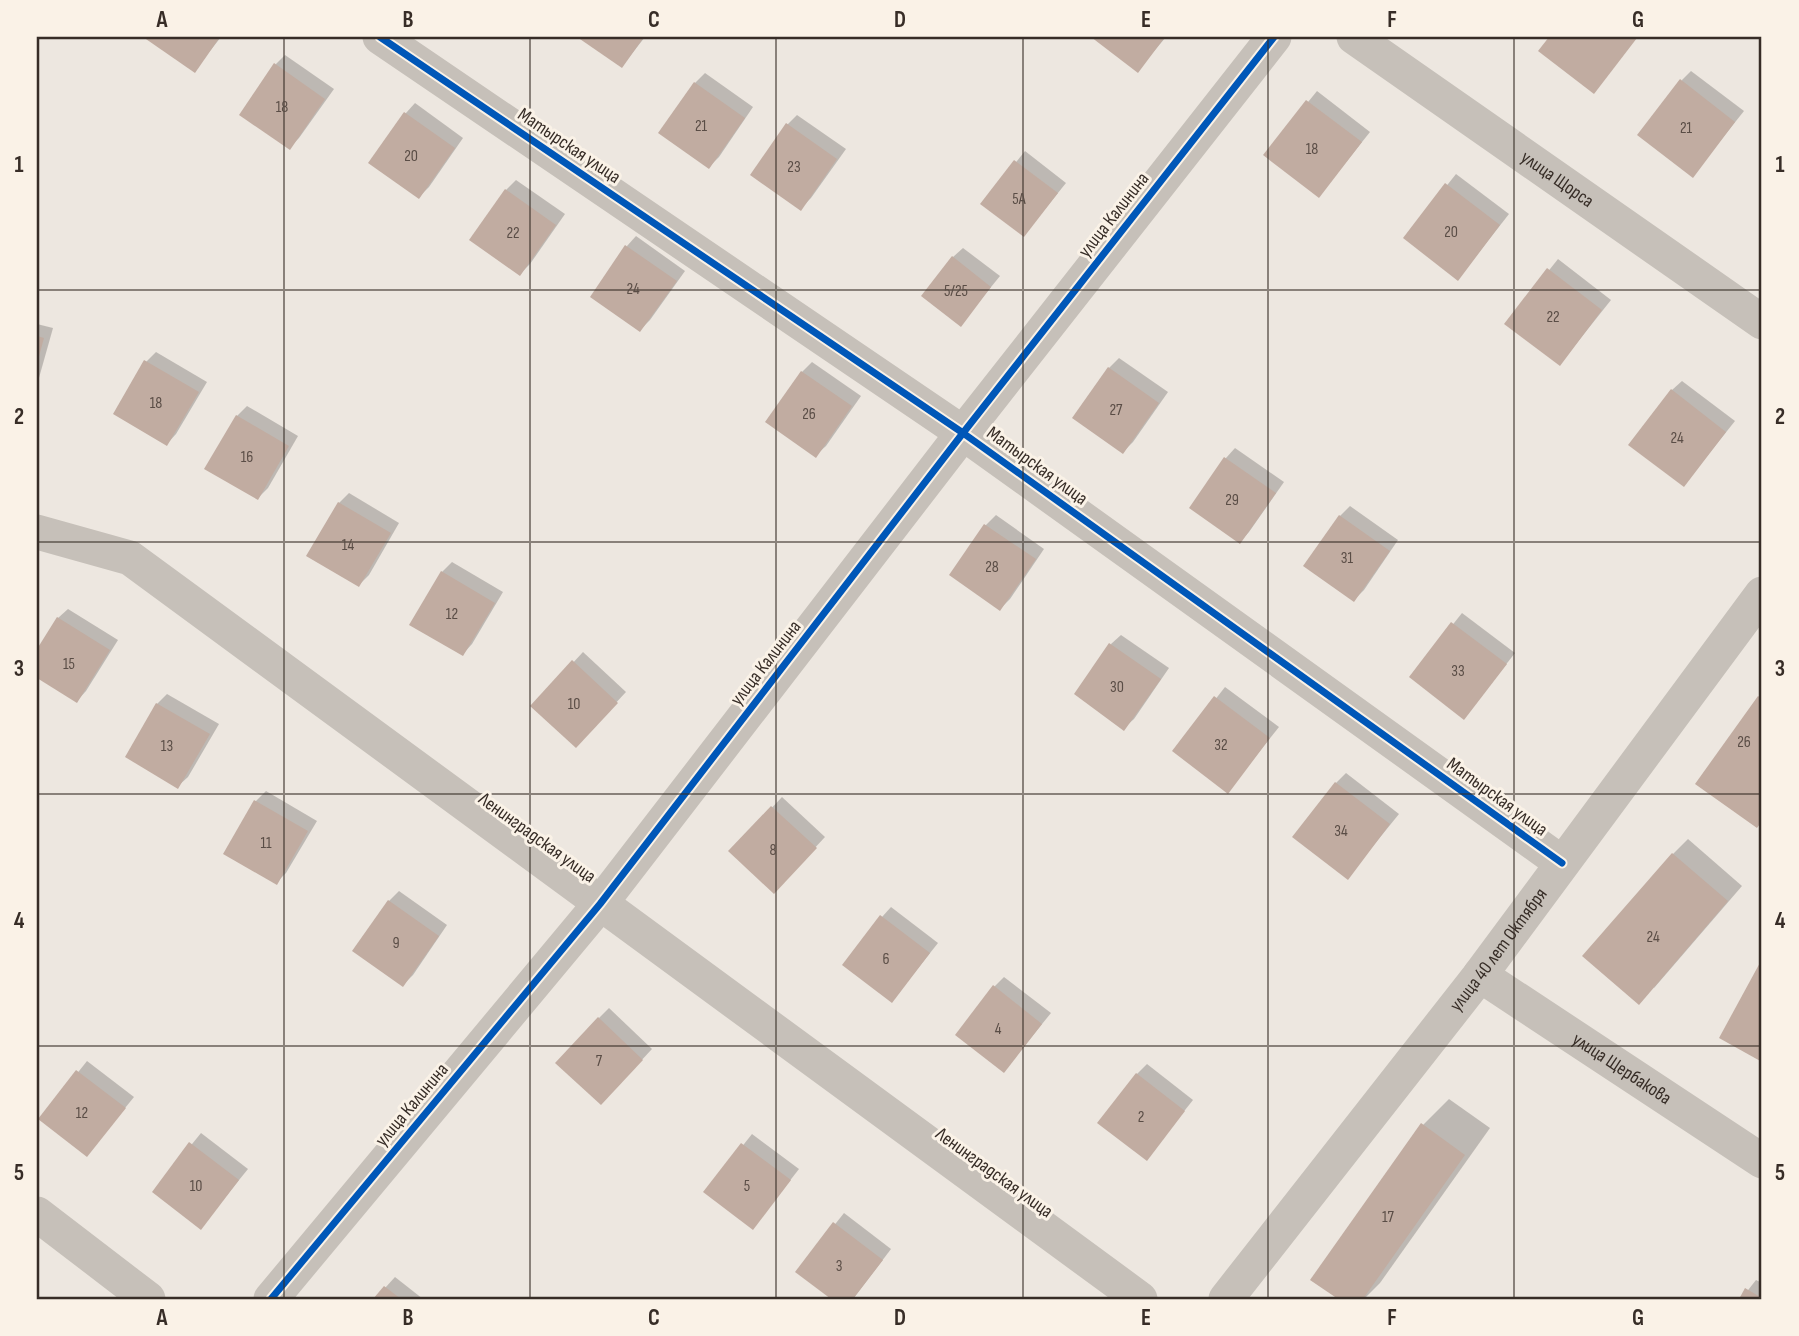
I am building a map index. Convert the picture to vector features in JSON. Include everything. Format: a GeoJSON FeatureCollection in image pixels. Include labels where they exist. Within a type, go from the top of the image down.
{"type":"FeatureCollection","features":[{"type":"Feature","properties":{"kind":"street","name":"Матырская улица"},"geometry":{"type":"LineString","coordinates":[[380,37],[963,433],[1562,863]]}},
{"type":"Feature","properties":{"kind":"street","name":"улица Калинина"},"geometry":{"type":"LineString","coordinates":[[271,1299],[600,904],[963,433],[1275,37]]}},
{"type":"Feature","properties":{"kind":"street","name":"улица Щорса"},"geometry":{"type":"LineString","coordinates":[[1354,37],[1762,323]]}},
{"type":"Feature","properties":{"kind":"street","name":"Ленинградская улица"},"geometry":{"type":"LineString","coordinates":[[37,532],[130,558],[1140,1299]]}},
{"type":"Feature","properties":{"kind":"street","name":"улица 40 лет Октября"},"geometry":{"type":"LineString","coordinates":[[1226,1299],[1480,975],[1762,594]]}},
{"type":"Feature","properties":{"kind":"street","name":"улица Щербакова"},"geometry":{"type":"LineString","coordinates":[[1480,975],[1762,1161]]}},
{"type":"Feature","properties":{"kind":"street"},"geometry":{"type":"LineString","coordinates":[[37,1214],[148,1299]]}},
{"type":"Feature","properties":{"kind":"building"},"geometry":{"type":"Polygon","coordinates":[[[143,37],[220,37],[195,73],[143,37]]]}},
{"type":"Feature","properties":{"kind":"building"},"geometry":{"type":"Polygon","coordinates":[[[577,37],[644,37],[622,68],[577,37]]]}},
{"type":"Feature","properties":{"kind":"building"},"geometry":{"type":"Polygon","coordinates":[[[1091,37],[1165,37],[1138,73],[1091,37]]]}},
{"type":"Feature","properties":{"kind":"building"},"geometry":{"type":"Polygon","coordinates":[[[1549,37],[1637,38],[1594,94],[1538,51],[1549,37]]]}},
{"type":"Feature","properties":{"kind":"building"},"geometry":{"type":"Polygon","coordinates":[[[274,63],[325,99],[290,150],[239,115],[274,63]]]}},
{"type":"Feature","properties":{"kind":"building"},"geometry":{"type":"Polygon","coordinates":[[[1680,79],[1735,122],[1693,178],[1637,135],[1680,79]]]}},
{"type":"Feature","properties":{"kind":"building"},"geometry":{"type":"Polygon","coordinates":[[[694,82],[745,118],[709,169],[658,133],[694,82]]]}},
{"type":"Feature","properties":{"kind":"building"},"geometry":{"type":"Polygon","coordinates":[[[1306,100],[1362,142],[1319,198],[1263,155],[1306,100]]]}},
{"type":"Feature","properties":{"kind":"building"},"geometry":{"type":"Polygon","coordinates":[[[404,112],[455,148],[419,199],[368,163],[404,112]]]}},
{"type":"Feature","properties":{"kind":"building"},"geometry":{"type":"Polygon","coordinates":[[[786,123],[837,159],[801,211],[750,175],[786,123]]]}},
{"type":"Feature","properties":{"kind":"building"},"geometry":{"type":"Polygon","coordinates":[[[1014,160],[1058,193],[1024,237],[980,204],[1014,160]]]}},
{"type":"Feature","properties":{"kind":"building"},"geometry":{"type":"Polygon","coordinates":[[[1445,183],[1500,225],[1458,281],[1403,238],[1445,183]]]}},
{"type":"Feature","properties":{"kind":"building"},"geometry":{"type":"Polygon","coordinates":[[[505,189],[556,225],[520,276],[469,240],[505,189]]]}},
{"type":"Feature","properties":{"kind":"building"},"geometry":{"type":"Polygon","coordinates":[[[625,245],[677,281],[640,332],[590,297],[625,245]]]}},
{"type":"Feature","properties":{"kind":"building"},"geometry":{"type":"Polygon","coordinates":[[[952,256],[991,287],[961,327],[921,296],[952,256]]]}},
{"type":"Feature","properties":{"kind":"building"},"geometry":{"type":"Polygon","coordinates":[[[1547,268],[1602,310],[1560,366],[1504,324],[1547,268]]]}},
{"type":"Feature","properties":{"kind":"building"},"geometry":{"type":"Polygon","coordinates":[[[37,336],[44,338],[38,360],[37,360],[37,336]]]}},
{"type":"Feature","properties":{"kind":"building"},"geometry":{"type":"Polygon","coordinates":[[[144,360],[199,392],[167,446],[113,414],[144,360]]]}},
{"type":"Feature","properties":{"kind":"building"},"geometry":{"type":"Polygon","coordinates":[[[1108,367],[1159,403],[1123,454],[1072,418],[1108,367]]]}},
{"type":"Feature","properties":{"kind":"building"},"geometry":{"type":"Polygon","coordinates":[[[801,371],[852,406],[816,458],[765,422],[801,371]]]}},
{"type":"Feature","properties":{"kind":"building"},"geometry":{"type":"Polygon","coordinates":[[[1671,389],[1726,432],[1684,487],[1628,445],[1671,389]]]}},
{"type":"Feature","properties":{"kind":"building"},"geometry":{"type":"Polygon","coordinates":[[[236,415],[289,446],[258,500],[204,469],[236,415]]]}},
{"type":"Feature","properties":{"kind":"building"},"geometry":{"type":"Polygon","coordinates":[[[1224,457],[1276,493],[1240,544],[1189,508],[1224,457]]]}},
{"type":"Feature","properties":{"kind":"building"},"geometry":{"type":"Polygon","coordinates":[[[338,502],[391,533],[359,587],[306,556],[338,502]]]}},
{"type":"Feature","properties":{"kind":"building"},"geometry":{"type":"Polygon","coordinates":[[[1339,515],[1390,551],[1354,602],[1303,566],[1339,515]]]}},
{"type":"Feature","properties":{"kind":"building"},"geometry":{"type":"Polygon","coordinates":[[[984,524],[1036,559],[1000,611],[949,575],[984,524]]]}},
{"type":"Feature","properties":{"kind":"building"},"geometry":{"type":"Polygon","coordinates":[[[441,571],[495,603],[463,656],[409,625],[441,571]]]}},
{"type":"Feature","properties":{"kind":"building"},"geometry":{"type":"Polygon","coordinates":[[[57,617],[110,650],[77,703],[37,678],[37,649],[57,617]]]}},
{"type":"Feature","properties":{"kind":"building"},"geometry":{"type":"Polygon","coordinates":[[[1451,622],[1507,664],[1464,720],[1409,677],[1451,622]]]}},
{"type":"Feature","properties":{"kind":"building"},"geometry":{"type":"Polygon","coordinates":[[[1109,643],[1161,679],[1124,731],[1074,694],[1109,643]]]}},
{"type":"Feature","properties":{"kind":"building"},"geometry":{"type":"Polygon","coordinates":[[[572,660],[618,703],[576,748],[530,706],[572,660]]]}},
{"type":"Feature","properties":{"kind":"building"},"geometry":{"type":"Polygon","coordinates":[[[1214,696],[1270,738],[1228,794],[1172,751],[1214,696]]]}},
{"type":"Feature","properties":{"kind":"building"},"geometry":{"type":"Polygon","coordinates":[[[1758,696],[1762,699],[1762,821],[1757,828],[1695,784],[1758,696]]]}},
{"type":"Feature","properties":{"kind":"building"},"geometry":{"type":"Polygon","coordinates":[[[156,703],[210,734],[178,789],[125,757],[156,703]]]}},
{"type":"Feature","properties":{"kind":"building"},"geometry":{"type":"Polygon","coordinates":[[[1335,782],[1390,824],[1348,880],[1292,837],[1335,782]]]}},
{"type":"Feature","properties":{"kind":"building"},"geometry":{"type":"Polygon","coordinates":[[[254,800],[308,831],[277,885],[223,854],[254,800]]]}},
{"type":"Feature","properties":{"kind":"building"},"geometry":{"type":"Polygon","coordinates":[[[771,806],[817,848],[774,894],[728,851],[771,806]]]}},
{"type":"Feature","properties":{"kind":"building"},"geometry":{"type":"Polygon","coordinates":[[[1672,853],[1728,901],[1639,1005],[1582,956],[1672,853]]]}},
{"type":"Feature","properties":{"kind":"building"},"geometry":{"type":"Polygon","coordinates":[[[388,900],[439,936],[403,987],[352,951],[388,900]]]}},
{"type":"Feature","properties":{"kind":"building"},"geometry":{"type":"Polygon","coordinates":[[[880,915],[930,953],[892,1003],[842,965],[880,915]]]}},
{"type":"Feature","properties":{"kind":"building"},"geometry":{"type":"Polygon","coordinates":[[[1762,959],[1762,1062],[1719,1038],[1762,959]]]}},
{"type":"Feature","properties":{"kind":"building"},"geometry":{"type":"Polygon","coordinates":[[[993,985],[1042,1024],[1004,1073],[955,1035],[993,985]]]}},
{"type":"Feature","properties":{"kind":"building"},"geometry":{"type":"Polygon","coordinates":[[[598,1017],[643,1060],[601,1105],[555,1063],[598,1017]]]}},
{"type":"Feature","properties":{"kind":"building"},"geometry":{"type":"Polygon","coordinates":[[[76,1070],[126,1108],[87,1157],[38,1119],[76,1070]]]}},
{"type":"Feature","properties":{"kind":"building"},"geometry":{"type":"Polygon","coordinates":[[[1136,1073],[1185,1111],[1147,1161],[1097,1123],[1136,1073]]]}},
{"type":"Feature","properties":{"kind":"building"},"geometry":{"type":"Polygon","coordinates":[[[1421,1123],[1465,1155],[1363,1299],[1338,1299],[1310,1280],[1421,1123]]]}},
{"type":"Feature","properties":{"kind":"building"},"geometry":{"type":"Polygon","coordinates":[[[189,1142],[239,1180],[201,1230],[152,1192],[189,1142]]]}},
{"type":"Feature","properties":{"kind":"building"},"geometry":{"type":"Polygon","coordinates":[[[741,1143],[791,1180],[753,1230],[703,1192],[741,1143]]]}},
{"type":"Feature","properties":{"kind":"building"},"geometry":{"type":"Polygon","coordinates":[[[833,1222],[883,1260],[853,1299],[831,1299],[795,1272],[833,1222]]]}},
{"type":"Feature","properties":{"kind":"building"},"geometry":{"type":"Polygon","coordinates":[[[384,1286],[401,1299],[373,1299],[384,1286]]]}},
{"type":"Feature","properties":{"kind":"building"},"geometry":{"type":"Polygon","coordinates":[[[1745,1288],[1762,1298],[1762,1299],[1739,1299],[1745,1288]]]}},
{"type":"Feature","properties":{"kind":"cycle path"},"geometry":{"type":"LineString","coordinates":[[380,37],[963,433],[1562,863]]}},
{"type":"Feature","properties":{"kind":"cycle path"},"geometry":{"type":"LineString","coordinates":[[271,1299],[600,904],[963,433],[1274,37]]}}]}
